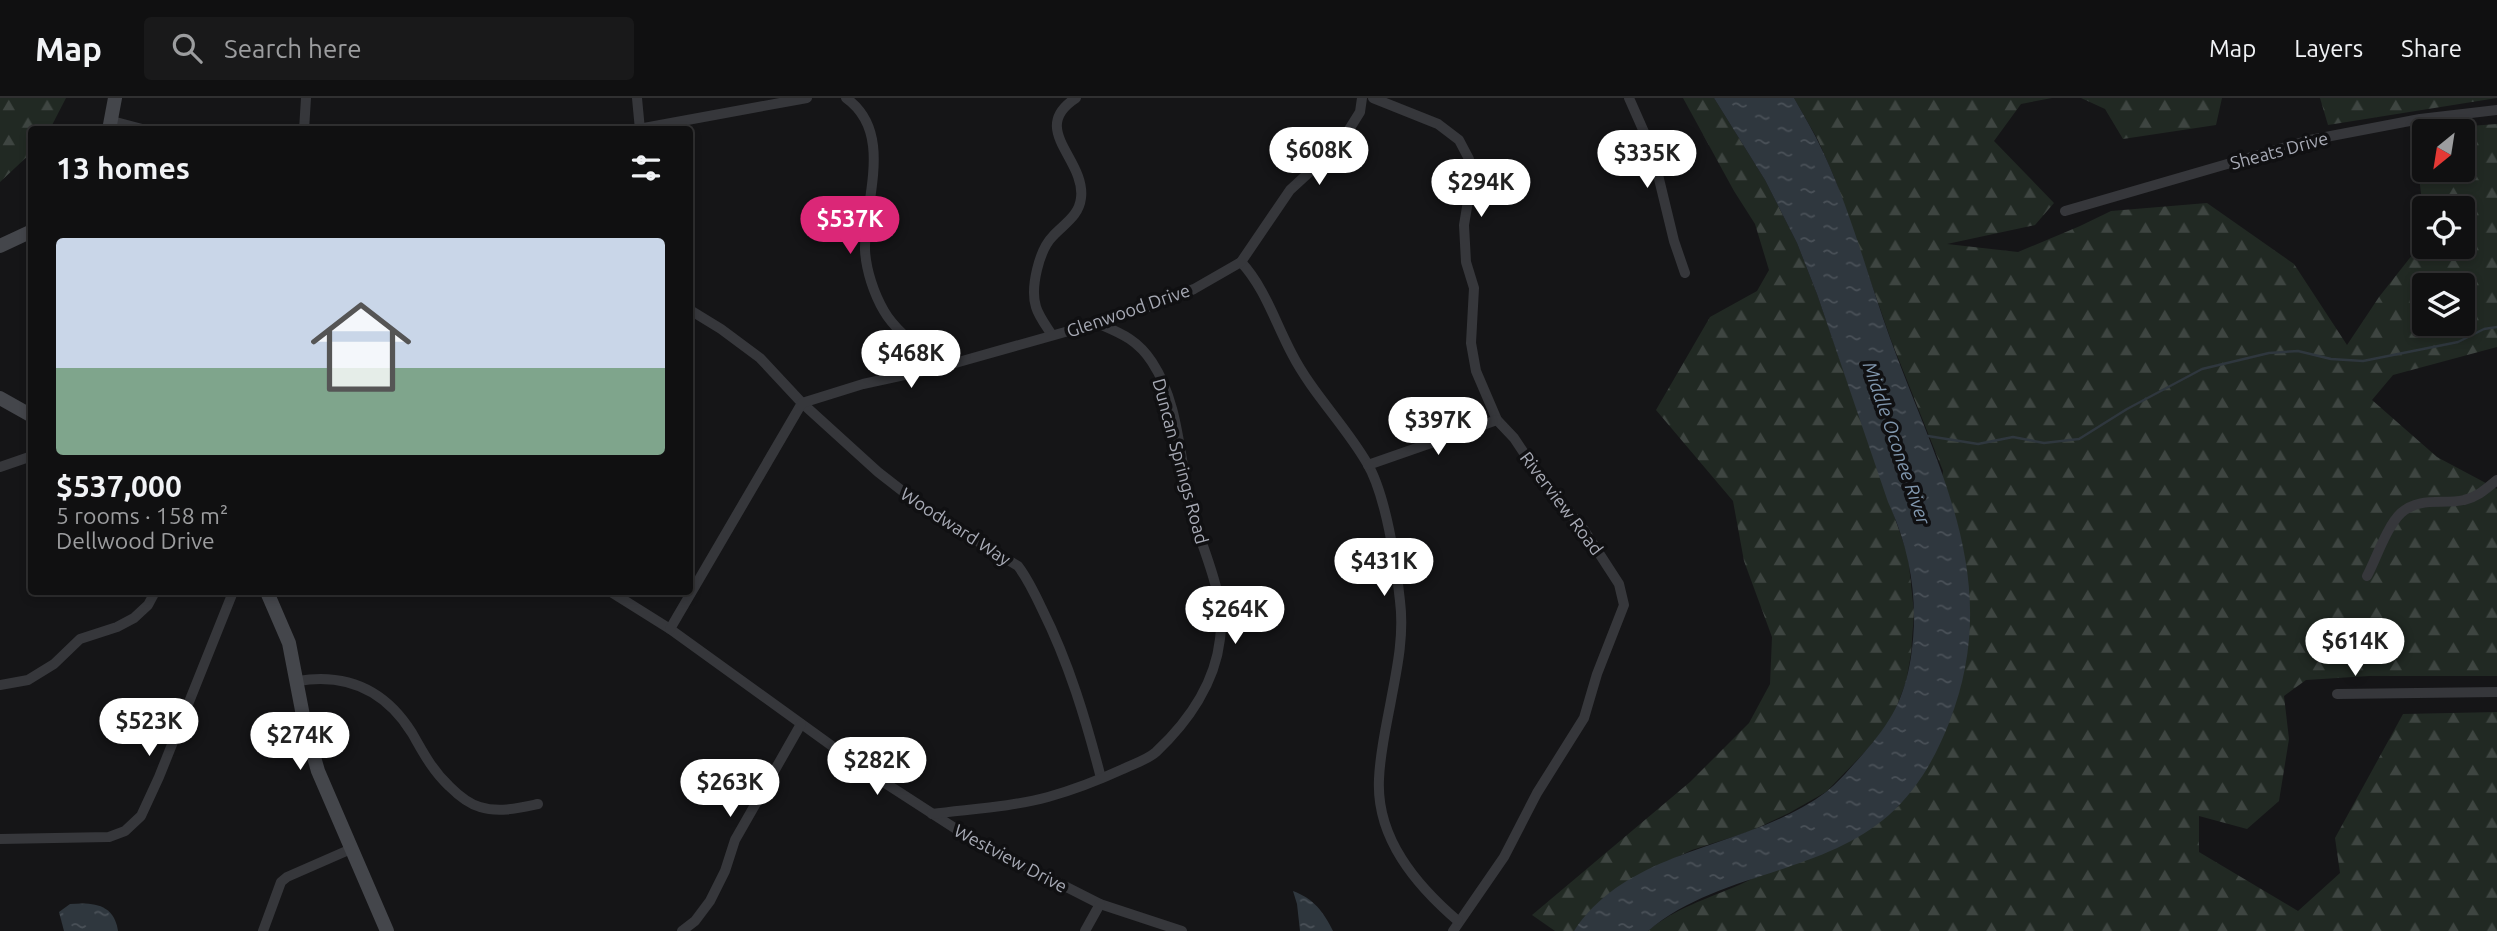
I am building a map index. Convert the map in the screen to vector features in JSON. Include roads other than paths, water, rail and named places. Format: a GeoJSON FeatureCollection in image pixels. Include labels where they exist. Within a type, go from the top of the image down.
{"type":"FeatureCollection","features":[{"type":"Feature","properties":{"kind":"main road"},"geometry":{"type":"LineString","coordinates":[[111,125],[115,98]]}},
{"type":"Feature","properties":{"kind":"main road"},"geometry":{"type":"LineString","coordinates":[[0,246],[28,233]]}},
{"type":"Feature","properties":{"kind":"main road"},"geometry":{"type":"LineString","coordinates":[[0,398],[28,414]]}},
{"type":"Feature","properties":{"kind":"main road"},"geometry":{"type":"LineString","coordinates":[[268,595],[289,643],[305,726],[318,771],[387,931]]}},
{"type":"Feature","properties":{"kind":"street"},"geometry":{"type":"LineString","coordinates":[[304,126],[306,98]]}},
{"type":"Feature","properties":{"kind":"street"},"geometry":{"type":"LineString","coordinates":[[637,98],[638,126]]}},
{"type":"Feature","properties":{"kind":"street"},"geometry":{"type":"LineString","coordinates":[[654,126],[807,98]]}},
{"type":"Feature","properties":{"kind":"street"},"geometry":{"type":"LineString","coordinates":[[846,98],[864,115],[872,132],[874,151],[865,249],[867,266],[876,293],[893,326],[942,367]]}},
{"type":"Feature","properties":{"kind":"street"},"geometry":{"type":"LineString","coordinates":[[1052,335],[1035,306],[1037,265],[1051,237],[1076,213],[1081,197],[1079,178],[1059,141],[1056,129],[1064,106],[1076,98]]}},
{"type":"Feature","properties":{"kind":"street"},"geometry":{"type":"LineString","coordinates":[[1362,98],[1360,112],[1340,144],[1290,190],[1241,262],[1254,275],[1292,355],[1368,465],[1387,521],[1401,603],[1400,655],[1378,780],[1380,805],[1386,829],[1413,877],[1456,926]]}},
{"type":"Feature","properties":{"kind":"street","name":"Riverview Road"},"geometry":{"type":"LineString","coordinates":[[1373,98],[1438,124],[1460,140],[1469,159],[1469,195],[1464,225],[1466,262],[1474,288],[1471,344],[1476,371],[1497,420],[1509,431],[1538,474],[1590,539],[1619,584],[1624,605],[1597,674],[1584,718],[1543,783],[1504,857],[1456,926]]}},
{"type":"Feature","properties":{"kind":"street"},"geometry":{"type":"LineString","coordinates":[[1629,98],[1652,150],[1674,241],[1685,273]]}},
{"type":"Feature","properties":{"kind":"street","name":"Sheats Drive"},"geometry":{"type":"LineString","coordinates":[[2065,211],[2310,140],[2420,119],[2497,110]]}},
{"type":"Feature","properties":{"kind":"street"},"geometry":{"type":"LineString","coordinates":[[111,125],[120,121],[134,126]]}},
{"type":"Feature","properties":{"kind":"street","name":"Glenwood Drive"},"geometry":{"type":"LineString","coordinates":[[802,403],[863,384],[942,367],[1155,305],[1194,289],[1241,262]]}},
{"type":"Feature","properties":{"kind":"street","name":"Woodward Way"},"geometry":{"type":"LineString","coordinates":[[693,312],[722,329],[760,358],[802,403],[878,472],[928,511],[1018,566],[1027,577],[1051,625],[1080,701],[1101,778]]}},
{"type":"Feature","properties":{"kind":"street","name":"Duncan Springs Road"},"geometry":{"type":"LineString","coordinates":[[932,814],[1046,797],[1101,778],[1153,754],[1196,707],[1208,681],[1221,636],[1219,602],[1213,575],[1192,514],[1164,383],[1150,359],[1136,343],[1118,330],[1097,323]]}},
{"type":"Feature","properties":{"kind":"street"},"geometry":{"type":"LineString","coordinates":[[693,590],[802,403]]}},
{"type":"Feature","properties":{"kind":"street"},"geometry":{"type":"LineString","coordinates":[[1368,465],[1497,420]]}},
{"type":"Feature","properties":{"kind":"street"},"geometry":{"type":"LineString","coordinates":[[0,467],[28,457]]}},
{"type":"Feature","properties":{"kind":"street"},"geometry":{"type":"LineString","coordinates":[[2367,576],[2400,514],[2417,504],[2430,501],[2462,501],[2472,498],[2497,480]]}},
{"type":"Feature","properties":{"kind":"street"},"geometry":{"type":"LineString","coordinates":[[0,685],[28,680],[54,664],[80,639],[117,627],[134,618],[148,605],[153,595]]}},
{"type":"Feature","properties":{"kind":"street"},"geometry":{"type":"LineString","coordinates":[[0,839],[109,837],[125,831],[141,816],[232,595]]}},
{"type":"Feature","properties":{"kind":"street","name":"Westview Drive"},"geometry":{"type":"LineString","coordinates":[[616,595],[670,629],[801,724],[970,838],[1100,904],[1182,931]]}},
{"type":"Feature","properties":{"kind":"street"},"geometry":{"type":"LineString","coordinates":[[670,629],[690,595]]}},
{"type":"Feature","properties":{"kind":"street"},"geometry":{"type":"LineString","coordinates":[[298,681],[320,677],[345,680],[378,695],[398,713],[436,774],[456,793],[479,807],[503,811],[538,804]]}},
{"type":"Feature","properties":{"kind":"street"},"geometry":{"type":"LineString","coordinates":[[2337,694],[2497,692]]}},
{"type":"Feature","properties":{"kind":"street"},"geometry":{"type":"LineString","coordinates":[[682,931],[695,921],[710,901],[725,871],[735,840],[801,724]]}},
{"type":"Feature","properties":{"kind":"street"},"geometry":{"type":"LineString","coordinates":[[263,931],[282,882],[291,875],[351,849]]}},
{"type":"Feature","properties":{"kind":"street"},"geometry":{"type":"LineString","coordinates":[[1085,931],[1100,904]]}},
{"type":"Feature","properties":{"kind":"water","name":"Middle Oconee River"},"geometry":{"type":"Polygon","coordinates":[[[1714,98],[1794,98],[1834,176],[1890,338],[1944,479],[1958,526],[1967,573],[1970,621],[1964,671],[1949,723],[1925,772],[1909,795],[1889,815],[1862,835],[1801,863],[1705,896],[1648,931],[1574,931],[1598,903],[1627,881],[1658,865],[1762,826],[1795,811],[1826,792],[1863,754],[1889,721],[1900,698],[1911,657],[1914,617],[1907,558],[1817,294],[1797,243],[1765,180],[1714,98]]]}},
{"type":"Feature","properties":{"kind":"water"},"geometry":{"type":"Polygon","coordinates":[[[1293,891],[1317,906],[1333,931],[1300,931],[1293,891]]]}},
{"type":"Feature","properties":{"kind":"water"},"geometry":{"type":"Polygon","coordinates":[[[70,904],[102,907],[112,915],[118,931],[64,931],[59,912],[70,904]]]}},
{"type":"Feature","properties":{"kind":"waterway"},"geometry":{"type":"LineString","coordinates":[[1928,436],[1978,444],[2013,437],[2044,443],[2079,439],[2127,409],[2202,369],[2269,353],[2298,351],[2331,359],[2363,361],[2458,342],[2484,329],[2497,327]]}}]}
